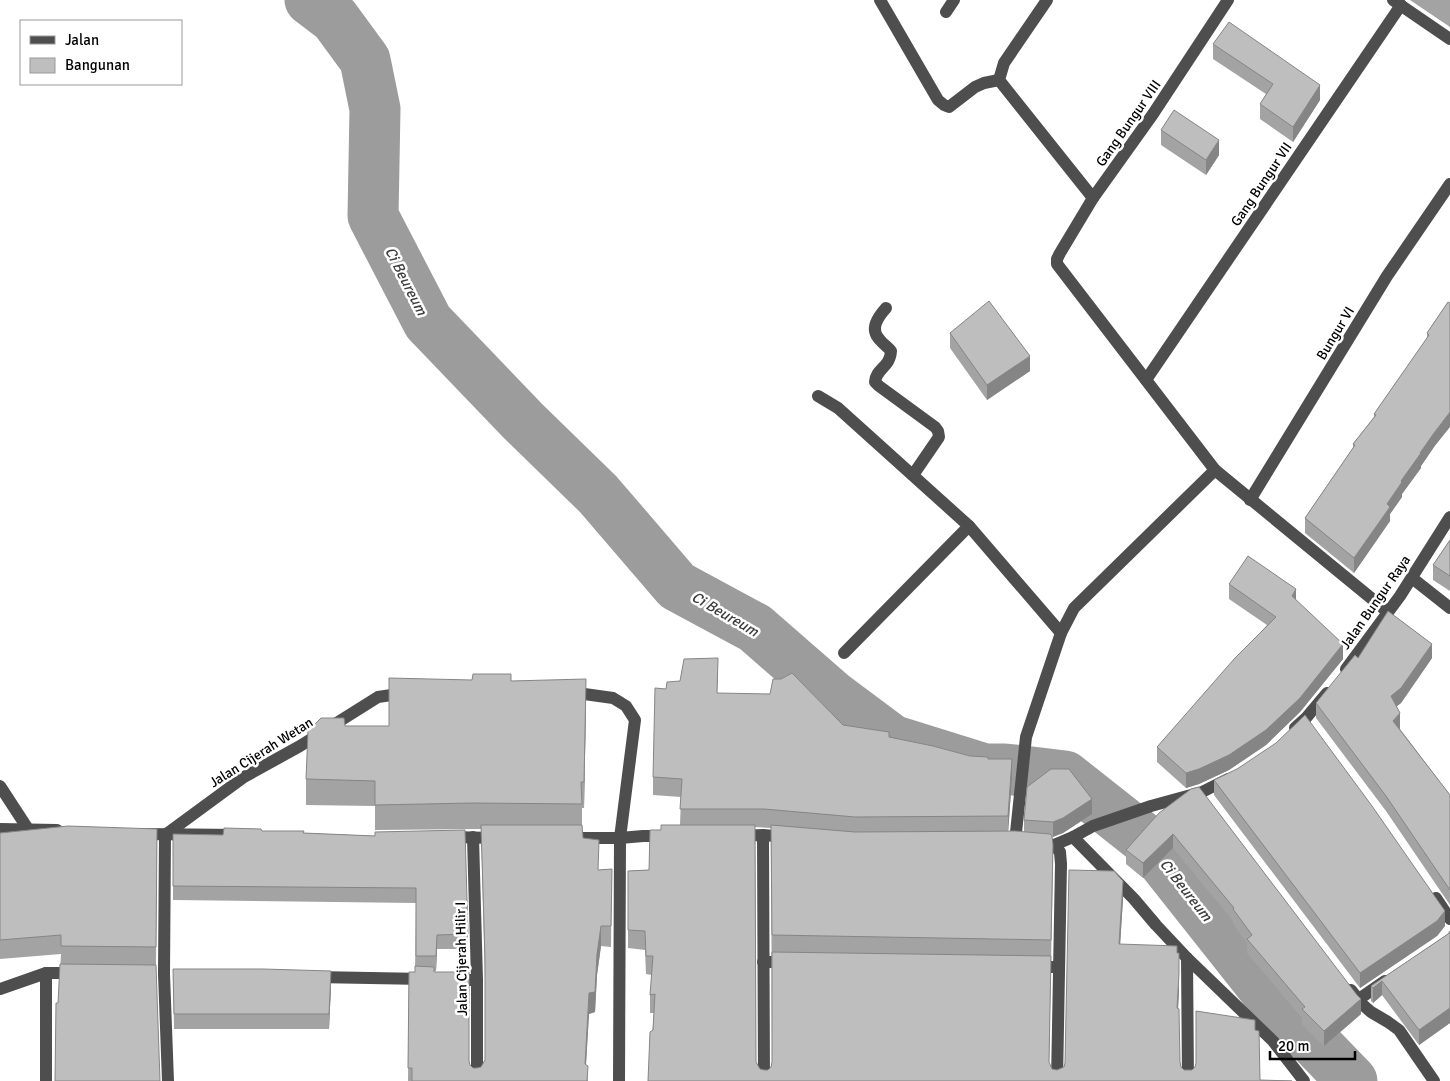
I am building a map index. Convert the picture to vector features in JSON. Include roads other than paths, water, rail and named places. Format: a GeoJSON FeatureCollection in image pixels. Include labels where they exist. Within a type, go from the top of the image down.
{"type":"FeatureCollection","features":[{"type":"Feature","properties":{"kind":"street"},"geometry":{"type":"LineString","coordinates":[[880,0],[938,100],[944,105],[949,107],[984,82],[999,80]]}},
{"type":"Feature","properties":{"kind":"street"},"geometry":{"type":"LineString","coordinates":[[946,12],[954,0]]}},
{"type":"Feature","properties":{"kind":"street"},"geometry":{"type":"LineString","coordinates":[[999,80],[1004,63],[1047,0]]}},
{"type":"Feature","properties":{"kind":"street","name":"Gang Bungur VIII"},"geometry":{"type":"LineString","coordinates":[[1146,380],[1057,264],[1057,259],[1094,198],[1153,114],[1228,0]]}},
{"type":"Feature","properties":{"kind":"street"},"geometry":{"type":"LineString","coordinates":[[1397,3],[1450,39]]}},
{"type":"Feature","properties":{"kind":"street","name":"Gang Bungur VII"},"geometry":{"type":"LineString","coordinates":[[1146,380],[1397,3]]}},
{"type":"Feature","properties":{"kind":"street"},"geometry":{"type":"LineString","coordinates":[[999,80],[1094,198]]}},
{"type":"Feature","properties":{"kind":"street","name":"Bungur VI"},"geometry":{"type":"LineString","coordinates":[[1250,500],[1387,276],[1450,184]]}},
{"type":"Feature","properties":{"kind":"street"},"geometry":{"type":"LineString","coordinates":[[886,308],[878,318],[875,330],[878,338],[892,351],[891,359],[876,375],[875,382],[935,427],[939,437],[913,475]]}},
{"type":"Feature","properties":{"kind":"street"},"geometry":{"type":"LineString","coordinates":[[1146,380],[1215,470],[1388,612]]}},
{"type":"Feature","properties":{"kind":"street"},"geometry":{"type":"LineString","coordinates":[[818,396],[838,408],[969,526],[1061,633]]}},
{"type":"Feature","properties":{"kind":"street"},"geometry":{"type":"LineString","coordinates":[[1215,470],[1074,608],[1061,633],[1026,737],[1021,790],[1010,842],[1054,845],[1072,838],[1093,826],[1151,806],[1205,796],[1240,772]]}},
{"type":"Feature","properties":{"kind":"street","name":"Jalan Bungur Raya"},"geometry":{"type":"LineString","coordinates":[[1285,738],[1306,718],[1342,674],[1412,578],[1450,517]]}},
{"type":"Feature","properties":{"kind":"street"},"geometry":{"type":"LineString","coordinates":[[844,654],[969,526]]}},
{"type":"Feature","properties":{"kind":"street"},"geometry":{"type":"LineString","coordinates":[[1412,578],[1450,608]]}},
{"type":"Feature","properties":{"kind":"street","name":"Jalan Cijerah Wetan"},"geometry":{"type":"LineString","coordinates":[[165,835],[244,777],[300,746],[378,697],[414,692]]}},
{"type":"Feature","properties":{"kind":"street"},"geometry":{"type":"LineString","coordinates":[[562,692],[613,698],[626,706],[635,720],[620,838],[619,1081]]}},
{"type":"Feature","properties":{"kind":"street"},"geometry":{"type":"LineString","coordinates":[[1306,718],[1316,731]]}},
{"type":"Feature","properties":{"kind":"street"},"geometry":{"type":"LineString","coordinates":[[0,786],[28,829]]}},
{"type":"Feature","properties":{"kind":"street"},"geometry":{"type":"LineString","coordinates":[[0,829],[67,830]]}},
{"type":"Feature","properties":{"kind":"street"},"geometry":{"type":"LineString","coordinates":[[126,833],[254,835]]}},
{"type":"Feature","properties":{"kind":"street"},"geometry":{"type":"LineString","coordinates":[[165,835],[164,974],[168,1081]]}},
{"type":"Feature","properties":{"kind":"street"},"geometry":{"type":"LineString","coordinates":[[555,838],[680,836]]}},
{"type":"Feature","properties":{"kind":"street"},"geometry":{"type":"LineString","coordinates":[[726,836],[800,839]]}},
{"type":"Feature","properties":{"kind":"street"},"geometry":{"type":"LineString","coordinates":[[763,836],[764,1081]]}},
{"type":"Feature","properties":{"kind":"street"},"geometry":{"type":"LineString","coordinates":[[436,837],[509,838]]}},
{"type":"Feature","properties":{"kind":"street","name":"Jalan Cijerah Hilir I"},"geometry":{"type":"LineString","coordinates":[[473,837],[477,980],[477,1081]]}},
{"type":"Feature","properties":{"kind":"street"},"geometry":{"type":"LineString","coordinates":[[1072,838],[1134,899],[1187,958],[1273,1041],[1304,1081]]}},
{"type":"Feature","properties":{"kind":"street"},"geometry":{"type":"LineString","coordinates":[[1054,845],[1060,852],[1061,864],[1057,1081]]}},
{"type":"Feature","properties":{"kind":"street"},"geometry":{"type":"LineString","coordinates":[[1428,886],[1450,919]]}},
{"type":"Feature","properties":{"kind":"street"},"geometry":{"type":"LineString","coordinates":[[1187,958],[1188,1081]]}},
{"type":"Feature","properties":{"kind":"street"},"geometry":{"type":"LineString","coordinates":[[763,962],[802,962]]}},
{"type":"Feature","properties":{"kind":"street"},"geometry":{"type":"LineString","coordinates":[[1019,967],[1058,968]]}},
{"type":"Feature","properties":{"kind":"street"},"geometry":{"type":"LineString","coordinates":[[46,973],[46,1081]]}},
{"type":"Feature","properties":{"kind":"street"},"geometry":{"type":"LineString","coordinates":[[0,989],[46,973],[85,973]]}},
{"type":"Feature","properties":{"kind":"street"},"geometry":{"type":"LineString","coordinates":[[1359,999],[1397,973]]}},
{"type":"Feature","properties":{"kind":"street"},"geometry":{"type":"LineString","coordinates":[[301,976],[477,980]]}},
{"type":"Feature","properties":{"kind":"street"},"geometry":{"type":"LineString","coordinates":[[1341,976],[1363,1005],[1399,1030],[1434,1081]]}},
{"type":"Feature","properties":{"kind":"waterway","name":"Ci Beureum"},"geometry":{"type":"LineString","coordinates":[[310,0],[335,19],[365,60],[375,109],[373,216],[428,322],[523,421],[598,494],[677,586],[755,628],[833,696],[892,740],[985,769],[1005,769],[1065,776],[1146,840],[1268,994],[1352,1081]]}}]}
